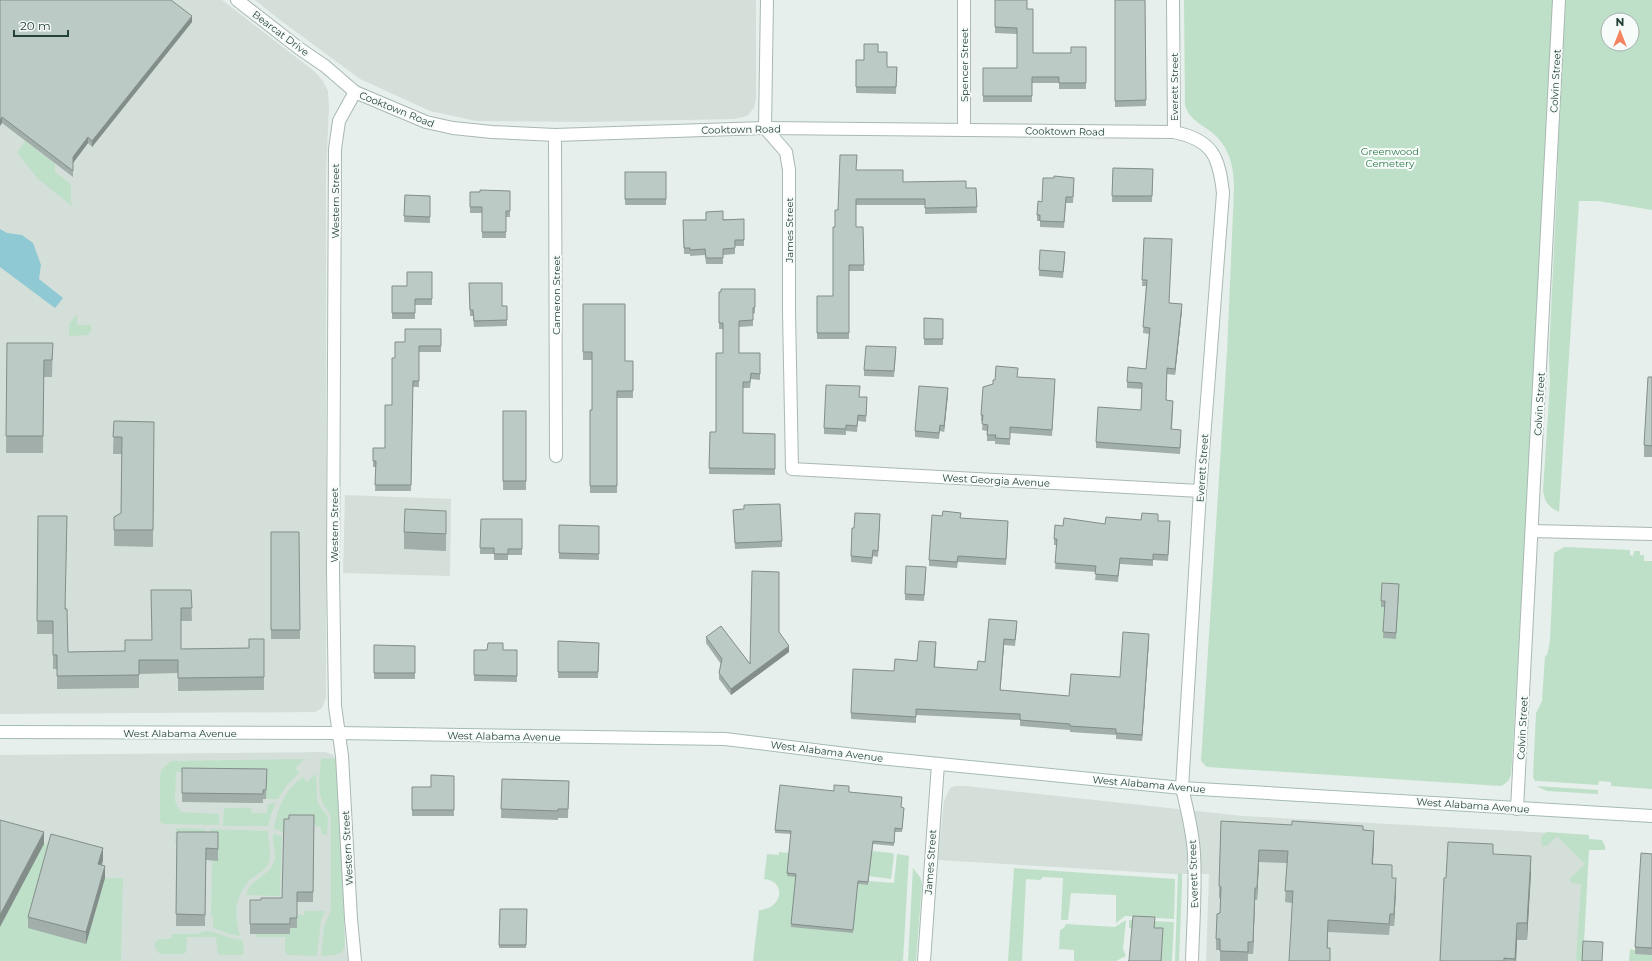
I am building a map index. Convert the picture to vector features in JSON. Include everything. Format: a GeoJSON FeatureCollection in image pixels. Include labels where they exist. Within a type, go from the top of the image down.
{"type":"FeatureCollection","features":[{"type":"Feature","properties":{"kind":"street","name":"Bearcat Drive"},"geometry":{"type":"LineString","coordinates":[[238,0],[300,49],[325,66]]}},
{"type":"Feature","properties":{"kind":"street"},"geometry":{"type":"LineString","coordinates":[[765,128],[766,0]]}},
{"type":"Feature","properties":{"kind":"street","name":"Spencer Street"},"geometry":{"type":"LineString","coordinates":[[964,0],[964,130]]}},
{"type":"Feature","properties":{"kind":"street","name":"Everett Street"},"geometry":{"type":"LineString","coordinates":[[1174,0],[1174,132],[1187,135],[1200,141],[1212,152],[1220,170],[1223,193],[1200,492],[1182,788],[1189,818],[1194,853],[1195,888],[1192,961]]}},
{"type":"Feature","properties":{"kind":"street","name":"Colvin Street"},"geometry":{"type":"LineString","coordinates":[[1518,809],[1559,0]]}},
{"type":"Feature","properties":{"kind":"street","name":"Cooktown Road"},"geometry":{"type":"LineString","coordinates":[[325,66],[355,92],[426,122],[452,128],[492,132],[555,135],[765,128],[1174,132]]}},
{"type":"Feature","properties":{"kind":"street","name":"Western Street"},"geometry":{"type":"LineString","coordinates":[[355,92],[339,121],[335,149],[333,607],[334,706],[342,756],[351,919],[355,961]]}},
{"type":"Feature","properties":{"kind":"street","name":"James Street"},"geometry":{"type":"LineString","coordinates":[[765,128],[786,152],[789,170],[789,311],[792,469]]}},
{"type":"Feature","properties":{"kind":"street","name":"Cameron Street"},"geometry":{"type":"LineString","coordinates":[[555,135],[556,456]]}},
{"type":"Feature","properties":{"kind":"street","name":"West Georgia Avenue"},"geometry":{"type":"LineString","coordinates":[[792,469],[1200,492]]}},
{"type":"Feature","properties":{"kind":"street"},"geometry":{"type":"LineString","coordinates":[[1532,531],[1652,534]]}},
{"type":"Feature","properties":{"kind":"street","name":"West Alabama Avenue"},"geometry":{"type":"LineString","coordinates":[[0,732],[338,733],[725,739],[938,764],[1182,788],[1354,797],[1518,809],[1652,816]]}},
{"type":"Feature","properties":{"kind":"street","name":"James Street"},"geometry":{"type":"LineString","coordinates":[[924,961],[938,764]]}},
{"type":"Feature","properties":{"kind":"shaded area"},"geometry":{"type":"Polygon","coordinates":[[[0,0],[222,0],[314,71],[323,81],[328,91],[329,106],[326,176],[326,698],[322,708],[315,712],[0,714],[0,0]]]}},
{"type":"Feature","properties":{"kind":"shaded area"},"geometry":{"type":"Polygon","coordinates":[[[255,0],[756,0],[756,98],[754,108],[747,116],[734,119],[586,122],[476,121],[430,111],[360,79],[255,0]]]}},
{"type":"Feature","properties":{"kind":"shaded area"},"geometry":{"type":"Polygon","coordinates":[[[345,495],[451,499],[450,576],[343,573],[345,495]]]}},
{"type":"Feature","properties":{"kind":"shaded area"},"geometry":{"type":"Polygon","coordinates":[[[325,752],[333,755],[337,762],[345,945],[348,961],[0,961],[0,755],[325,752]]]}},
{"type":"Feature","properties":{"kind":"shaded area"},"geometry":{"type":"Polygon","coordinates":[[[955,786],[1243,816],[1588,835],[1581,961],[1206,961],[1209,874],[1174,874],[938,860],[944,801],[950,788],[955,786]]]}},
{"type":"Feature","properties":{"kind":"green space","name":"Greenwood Cemetery"},"geometry":{"type":"Polygon","coordinates":[[[1184,0],[1652,0],[1652,210],[1598,201],[1579,201],[1559,512],[1548,504],[1543,491],[1550,383],[1549,355],[1558,163],[1547,163],[1512,769],[1511,776],[1508,781],[1501,786],[1207,767],[1201,761],[1227,352],[1234,182],[1231,162],[1226,149],[1213,133],[1194,119],[1187,111],[1185,105],[1184,0]]]}},
{"type":"Feature","properties":{"kind":"green space"},"geometry":{"type":"Polygon","coordinates":[[[25,141],[55,164],[55,172],[71,184],[71,203],[73,207],[38,179],[17,153],[25,141]]]}},
{"type":"Feature","properties":{"kind":"green space"},"geometry":{"type":"Polygon","coordinates":[[[77,314],[77,325],[91,325],[91,331],[88,335],[69,336],[69,324],[77,314]]]}},
{"type":"Feature","properties":{"kind":"green space"},"geometry":{"type":"Polygon","coordinates":[[[1564,547],[1630,550],[1630,555],[1633,556],[1634,551],[1640,551],[1640,555],[1644,555],[1644,561],[1652,561],[1652,789],[1611,786],[1611,782],[1599,781],[1598,785],[1535,781],[1533,777],[1536,713],[1542,701],[1545,656],[1547,655],[1550,641],[1554,553],[1564,547]]]}},
{"type":"Feature","properties":{"kind":"green space"},"geometry":{"type":"Polygon","coordinates":[[[335,758],[338,774],[345,945],[342,952],[335,955],[321,956],[324,926],[330,913],[331,906],[331,817],[320,796],[319,785],[321,759],[335,758]]]}},
{"type":"Feature","properties":{"kind":"green space"},"geometry":{"type":"Polygon","coordinates":[[[305,759],[295,768],[299,773],[287,785],[278,799],[266,799],[267,779],[261,773],[176,772],[175,801],[180,809],[180,812],[219,814],[219,825],[164,824],[160,821],[161,770],[171,761],[305,759]]]}},
{"type":"Feature","properties":{"kind":"green space"},"geometry":{"type":"Polygon","coordinates":[[[316,774],[317,800],[328,817],[327,835],[322,834],[320,827],[314,825],[283,832],[274,829],[277,814],[291,787],[303,777],[307,782],[316,774]]]}},
{"type":"Feature","properties":{"kind":"green space"},"geometry":{"type":"Polygon","coordinates":[[[1536,786],[1598,790],[1598,794],[1547,791],[1536,786]]]}},
{"type":"Feature","properties":{"kind":"green space"},"geometry":{"type":"Polygon","coordinates":[[[276,803],[268,826],[223,826],[224,808],[251,808],[252,813],[267,813],[268,804],[276,803]]]}},
{"type":"Feature","properties":{"kind":"green space"},"geometry":{"type":"Polygon","coordinates":[[[176,828],[205,829],[204,844],[175,843],[176,828]]]}},
{"type":"Feature","properties":{"kind":"green space"},"geometry":{"type":"Polygon","coordinates":[[[210,829],[268,831],[270,858],[268,865],[264,870],[248,882],[238,900],[236,912],[240,936],[229,934],[213,928],[213,917],[211,917],[212,860],[218,861],[209,844],[210,829]]]}},
{"type":"Feature","properties":{"kind":"green space"},"geometry":{"type":"Polygon","coordinates":[[[0,832],[103,860],[99,876],[105,878],[123,878],[121,961],[0,961],[0,832]]]}},
{"type":"Feature","properties":{"kind":"green space"},"geometry":{"type":"Polygon","coordinates":[[[1547,832],[1589,835],[1589,839],[1602,840],[1605,846],[1605,850],[1589,850],[1583,961],[1576,961],[1581,884],[1571,883],[1570,878],[1585,864],[1557,836],[1547,846],[1542,846],[1541,837],[1547,832]]]}},
{"type":"Feature","properties":{"kind":"green space"},"geometry":{"type":"Polygon","coordinates":[[[273,834],[282,836],[280,896],[246,895],[251,885],[265,874],[273,865],[275,856],[273,834]]]}},
{"type":"Feature","properties":{"kind":"green space"},"geometry":{"type":"Polygon","coordinates":[[[872,851],[892,853],[894,855],[891,879],[869,876],[872,851]]]}},
{"type":"Feature","properties":{"kind":"green space"},"geometry":{"type":"Polygon","coordinates":[[[779,852],[789,853],[796,877],[853,933],[858,884],[868,885],[869,881],[894,883],[897,854],[909,856],[903,961],[753,961],[759,910],[773,905],[779,894],[779,889],[776,884],[764,879],[767,854],[779,855],[779,852]]]}},
{"type":"Feature","properties":{"kind":"green space"},"geometry":{"type":"Polygon","coordinates":[[[913,868],[920,877],[922,884],[916,961],[908,961],[913,868]]]}},
{"type":"Feature","properties":{"kind":"green space"},"geometry":{"type":"Polygon","coordinates":[[[1014,868],[1175,879],[1174,919],[1125,916],[1116,923],[1116,895],[1071,893],[1068,920],[1061,920],[1063,878],[1043,877],[1040,880],[1026,879],[1022,961],[1008,961],[1014,868]]]}},
{"type":"Feature","properties":{"kind":"green space"},"geometry":{"type":"Polygon","coordinates":[[[1178,873],[1182,874],[1182,884],[1179,961],[1175,961],[1178,873]]]}},
{"type":"Feature","properties":{"kind":"green space"},"geometry":{"type":"Polygon","coordinates":[[[304,911],[325,911],[321,920],[317,956],[287,955],[285,950],[285,937],[256,937],[256,934],[290,934],[290,928],[297,915],[304,915],[304,911]]]}},
{"type":"Feature","properties":{"kind":"green space"},"geometry":{"type":"Polygon","coordinates":[[[1126,920],[1123,949],[1126,956],[1116,961],[1074,961],[1074,950],[1059,949],[1060,930],[1064,928],[1066,924],[1115,927],[1126,920]]]}},
{"type":"Feature","properties":{"kind":"green space"},"geometry":{"type":"Polygon","coordinates":[[[1129,920],[1174,922],[1172,961],[1161,961],[1163,935],[1129,928],[1129,920]]]}},
{"type":"Feature","properties":{"kind":"green space"},"geometry":{"type":"Polygon","coordinates":[[[204,931],[214,932],[242,940],[244,948],[243,955],[218,954],[216,937],[187,937],[186,952],[184,954],[160,954],[155,948],[155,943],[158,940],[171,938],[172,934],[197,934],[204,931]]]}},
{"type":"Feature","properties":{"kind":"green space"},"geometry":{"type":"Polygon","coordinates":[[[1630,949],[1652,955],[1652,961],[1629,961],[1630,949]]]}},
{"type":"Feature","properties":{"kind":"water"},"geometry":{"type":"Polygon","coordinates":[[[0,229],[7,233],[22,235],[33,243],[41,265],[39,279],[63,298],[55,308],[0,267],[0,229]]]}},
{"type":"Feature","properties":{"kind":"building"},"geometry":{"type":"Polygon","coordinates":[[[0,0],[171,0],[192,16],[92,141],[88,137],[73,157],[73,171],[2,117],[0,120],[0,0]]]}},
{"type":"Feature","properties":{"kind":"building"},"geometry":{"type":"Polygon","coordinates":[[[995,0],[1027,0],[1027,9],[1033,9],[1033,53],[1071,53],[1071,47],[1086,47],[1086,83],[1059,83],[1059,77],[1032,77],[1032,96],[983,96],[983,68],[1017,68],[1017,28],[995,27],[995,0]]]}},
{"type":"Feature","properties":{"kind":"building"},"geometry":{"type":"Polygon","coordinates":[[[1115,0],[1145,0],[1146,100],[1115,101],[1115,0]]]}},
{"type":"Feature","properties":{"kind":"building"},"geometry":{"type":"Polygon","coordinates":[[[864,44],[878,44],[878,52],[887,52],[887,67],[897,67],[896,87],[856,87],[856,60],[864,60],[864,44]]]}},
{"type":"Feature","properties":{"kind":"building"},"geometry":{"type":"Polygon","coordinates":[[[840,155],[857,155],[856,170],[903,170],[903,182],[966,181],[966,188],[976,188],[977,207],[925,208],[925,199],[856,199],[856,227],[863,227],[864,265],[849,265],[849,333],[817,333],[817,296],[833,296],[833,227],[835,227],[835,210],[838,210],[840,155]]]}},
{"type":"Feature","properties":{"kind":"building"},"geometry":{"type":"Polygon","coordinates":[[[1113,168],[1153,169],[1152,196],[1112,196],[1113,168]]]}},
{"type":"Feature","properties":{"kind":"building"},"geometry":{"type":"Polygon","coordinates":[[[625,172],[666,172],[666,199],[625,199],[625,172]]]}},
{"type":"Feature","properties":{"kind":"building"},"geometry":{"type":"Polygon","coordinates":[[[1054,176],[1074,178],[1073,197],[1066,197],[1064,222],[1040,221],[1040,215],[1037,215],[1038,201],[1042,202],[1043,178],[1054,178],[1054,176]]]}},
{"type":"Feature","properties":{"kind":"building"},"geometry":{"type":"Polygon","coordinates":[[[480,190],[510,191],[510,211],[506,211],[506,232],[482,232],[482,207],[470,207],[470,192],[480,192],[480,190]]]}},
{"type":"Feature","properties":{"kind":"building"},"geometry":{"type":"Polygon","coordinates":[[[405,195],[430,196],[430,217],[404,216],[405,195]]]}},
{"type":"Feature","properties":{"kind":"building"},"geometry":{"type":"Polygon","coordinates":[[[723,211],[723,220],[744,219],[744,240],[735,240],[735,248],[723,249],[723,258],[706,258],[705,249],[690,250],[690,248],[684,248],[683,220],[706,220],[706,212],[723,211]]]}},
{"type":"Feature","properties":{"kind":"building"},"geometry":{"type":"Polygon","coordinates":[[[1144,238],[1172,239],[1169,303],[1182,304],[1175,369],[1167,368],[1166,400],[1173,401],[1171,429],[1181,430],[1180,448],[1096,442],[1098,407],[1141,410],[1142,383],[1127,382],[1128,367],[1146,369],[1150,328],[1143,327],[1147,280],[1142,280],[1144,238]]]}},
{"type":"Feature","properties":{"kind":"building"},"geometry":{"type":"Polygon","coordinates":[[[1040,250],[1065,252],[1063,272],[1039,270],[1040,250]]]}},
{"type":"Feature","properties":{"kind":"building"},"geometry":{"type":"Polygon","coordinates":[[[407,272],[432,272],[432,299],[415,299],[415,313],[392,313],[392,286],[407,286],[407,272]]]}},
{"type":"Feature","properties":{"kind":"building"},"geometry":{"type":"Polygon","coordinates":[[[469,283],[502,283],[502,306],[507,306],[507,320],[474,321],[473,310],[470,310],[469,283]]]}},
{"type":"Feature","properties":{"kind":"building"},"geometry":{"type":"Polygon","coordinates":[[[721,289],[755,289],[753,320],[739,321],[739,353],[760,353],[760,374],[751,373],[750,382],[743,382],[743,433],[775,434],[775,469],[709,468],[710,432],[716,432],[716,353],[723,353],[723,323],[719,323],[719,292],[721,292],[721,289]]]}},
{"type":"Feature","properties":{"kind":"building"},"geometry":{"type":"Polygon","coordinates":[[[583,304],[625,304],[625,361],[633,361],[633,391],[617,391],[617,486],[590,486],[592,352],[583,352],[583,304]]]}},
{"type":"Feature","properties":{"kind":"building"},"geometry":{"type":"Polygon","coordinates":[[[924,318],[943,319],[943,339],[924,339],[924,318]]]}},
{"type":"Feature","properties":{"kind":"building"},"geometry":{"type":"Polygon","coordinates":[[[405,329],[441,329],[441,346],[419,346],[419,381],[413,381],[411,485],[375,485],[376,461],[373,461],[373,448],[385,448],[385,405],[392,405],[392,358],[395,358],[395,342],[405,342],[405,329]]]}},
{"type":"Feature","properties":{"kind":"building"},"geometry":{"type":"Polygon","coordinates":[[[7,343],[53,343],[52,360],[44,360],[43,436],[6,436],[7,343]]]}},
{"type":"Feature","properties":{"kind":"building"},"geometry":{"type":"Polygon","coordinates":[[[866,346],[896,347],[894,371],[864,370],[866,346]]]}},
{"type":"Feature","properties":{"kind":"building"},"geometry":{"type":"Polygon","coordinates":[[[996,366],[1018,368],[1017,377],[1055,379],[1052,430],[1010,427],[1010,439],[995,438],[996,435],[987,435],[988,425],[982,424],[983,415],[981,415],[983,387],[993,384],[993,380],[995,380],[996,366]]]}},
{"type":"Feature","properties":{"kind":"building"},"geometry":{"type":"Polygon","coordinates":[[[1648,377],[1652,377],[1652,446],[1644,445],[1648,377]]]}},
{"type":"Feature","properties":{"kind":"building"},"geometry":{"type":"Polygon","coordinates":[[[826,385],[860,386],[859,397],[867,397],[866,416],[858,415],[857,426],[846,425],[846,429],[824,428],[826,385]]]}},
{"type":"Feature","properties":{"kind":"building"},"geometry":{"type":"Polygon","coordinates":[[[919,386],[948,388],[944,426],[940,425],[939,433],[915,431],[919,386]]]}},
{"type":"Feature","properties":{"kind":"building"},"geometry":{"type":"Polygon","coordinates":[[[503,411],[526,411],[526,481],[503,481],[503,411]]]}},
{"type":"Feature","properties":{"kind":"building"},"geometry":{"type":"Polygon","coordinates":[[[114,421],[154,422],[153,530],[114,530],[114,517],[121,513],[122,437],[113,437],[114,421]]]}},
{"type":"Feature","properties":{"kind":"building"},"geometry":{"type":"Polygon","coordinates":[[[780,504],[782,541],[735,543],[733,510],[744,509],[744,505],[780,504]]]}},
{"type":"Feature","properties":{"kind":"building"},"geometry":{"type":"Polygon","coordinates":[[[405,509],[446,511],[446,534],[404,532],[405,509]]]}},
{"type":"Feature","properties":{"kind":"building"},"geometry":{"type":"Polygon","coordinates":[[[943,511],[961,513],[960,518],[1008,521],[1006,559],[958,556],[957,562],[929,560],[932,515],[942,516],[943,511]]]}},
{"type":"Feature","properties":{"kind":"building"},"geometry":{"type":"Polygon","coordinates":[[[855,513],[880,514],[878,551],[873,550],[872,558],[851,556],[852,528],[854,528],[855,513]]]}},
{"type":"Feature","properties":{"kind":"building"},"geometry":{"type":"Polygon","coordinates":[[[1142,513],[1158,514],[1158,521],[1170,521],[1168,555],[1153,554],[1153,560],[1120,558],[1118,576],[1095,574],[1096,566],[1055,563],[1057,539],[1054,539],[1055,525],[1063,526],[1064,518],[1105,524],[1106,517],[1141,520],[1142,513]]]}},
{"type":"Feature","properties":{"kind":"building"},"geometry":{"type":"Polygon","coordinates":[[[38,516],[67,516],[65,609],[67,609],[68,652],[125,651],[125,640],[152,640],[151,590],[191,590],[192,608],[181,608],[181,649],[249,648],[249,639],[264,639],[264,677],[178,678],[178,660],[139,660],[139,675],[57,676],[57,655],[53,655],[53,621],[37,621],[38,516]]]}},
{"type":"Feature","properties":{"kind":"building"},"geometry":{"type":"Polygon","coordinates":[[[481,519],[522,519],[522,549],[508,549],[508,554],[494,554],[494,548],[480,548],[481,519]]]}},
{"type":"Feature","properties":{"kind":"building"},"geometry":{"type":"Polygon","coordinates":[[[559,525],[599,526],[599,554],[559,553],[559,525]]]}},
{"type":"Feature","properties":{"kind":"building"},"geometry":{"type":"Polygon","coordinates":[[[271,532],[299,532],[300,630],[271,630],[271,532]]]}},
{"type":"Feature","properties":{"kind":"building"},"geometry":{"type":"Polygon","coordinates":[[[906,566],[926,567],[924,595],[905,594],[906,566]]]}},
{"type":"Feature","properties":{"kind":"building"},"geometry":{"type":"Polygon","coordinates":[[[752,571],[779,572],[779,632],[789,646],[731,689],[719,673],[722,659],[706,637],[721,626],[750,664],[752,571]]]}},
{"type":"Feature","properties":{"kind":"building"},"geometry":{"type":"Polygon","coordinates":[[[1382,583],[1399,584],[1396,633],[1383,632],[1385,601],[1381,601],[1382,583]]]}},
{"type":"Feature","properties":{"kind":"building"},"geometry":{"type":"Polygon","coordinates":[[[989,619],[1017,621],[1015,640],[1004,639],[1000,690],[1069,696],[1071,674],[1120,677],[1123,632],[1149,634],[1142,735],[1116,733],[1116,729],[1070,726],[1070,724],[1020,720],[1020,714],[916,709],[916,717],[851,713],[853,669],[894,671],[895,659],[917,661],[919,641],[936,642],[934,667],[977,670],[978,661],[985,662],[989,619]]]}},
{"type":"Feature","properties":{"kind":"building"},"geometry":{"type":"Polygon","coordinates":[[[558,641],[599,643],[598,672],[558,672],[558,641]]]}},
{"type":"Feature","properties":{"kind":"building"},"geometry":{"type":"Polygon","coordinates":[[[488,643],[503,643],[503,650],[517,650],[517,676],[474,675],[474,650],[487,650],[488,643]]]}},
{"type":"Feature","properties":{"kind":"building"},"geometry":{"type":"Polygon","coordinates":[[[374,645],[415,646],[415,673],[374,673],[374,645]]]}},
{"type":"Feature","properties":{"kind":"building"},"geometry":{"type":"Polygon","coordinates":[[[182,768],[267,769],[266,790],[263,790],[263,794],[182,793],[182,768]]]}},
{"type":"Feature","properties":{"kind":"building"},"geometry":{"type":"Polygon","coordinates":[[[431,775],[454,776],[454,810],[412,810],[412,787],[431,787],[431,775]]]}},
{"type":"Feature","properties":{"kind":"building"},"geometry":{"type":"Polygon","coordinates":[[[502,779],[569,781],[568,809],[558,809],[558,811],[501,809],[502,779]]]}},
{"type":"Feature","properties":{"kind":"building"},"geometry":{"type":"Polygon","coordinates":[[[780,785],[834,791],[834,785],[849,786],[849,792],[902,797],[901,807],[904,808],[902,829],[895,828],[894,843],[873,841],[868,882],[858,881],[853,930],[791,924],[796,874],[787,873],[791,831],[775,830],[780,785]]]}},
{"type":"Feature","properties":{"kind":"building"},"geometry":{"type":"Polygon","coordinates":[[[289,815],[314,815],[313,892],[297,892],[297,918],[290,918],[290,924],[250,924],[250,900],[261,900],[261,898],[282,898],[284,819],[289,819],[289,815]]]}},
{"type":"Feature","properties":{"kind":"building"},"geometry":{"type":"Polygon","coordinates":[[[0,820],[44,832],[0,915],[0,820]]]}},
{"type":"Feature","properties":{"kind":"building"},"geometry":{"type":"Polygon","coordinates":[[[1221,821],[1292,825],[1292,821],[1363,826],[1363,830],[1374,831],[1372,864],[1392,865],[1392,878],[1396,878],[1394,914],[1390,914],[1389,924],[1328,920],[1327,948],[1330,948],[1330,961],[1289,961],[1293,891],[1285,891],[1288,851],[1259,850],[1257,888],[1255,888],[1253,942],[1248,942],[1248,952],[1220,951],[1220,939],[1216,939],[1217,914],[1220,913],[1221,887],[1219,886],[1221,821]]]}},
{"type":"Feature","properties":{"kind":"building"},"geometry":{"type":"Polygon","coordinates":[[[177,832],[218,832],[218,849],[206,848],[205,915],[176,914],[177,832]]]}},
{"type":"Feature","properties":{"kind":"building"},"geometry":{"type":"Polygon","coordinates":[[[51,834],[103,848],[98,864],[105,866],[86,932],[28,917],[51,834]]]}},
{"type":"Feature","properties":{"kind":"building"},"geometry":{"type":"Polygon","coordinates":[[[1448,842],[1493,844],[1493,854],[1531,856],[1527,923],[1517,923],[1515,959],[1504,958],[1504,961],[1440,961],[1444,878],[1446,878],[1448,842]]]}},
{"type":"Feature","properties":{"kind":"building"},"geometry":{"type":"Polygon","coordinates":[[[1641,853],[1652,854],[1652,948],[1635,947],[1641,853]]]}},
{"type":"Feature","properties":{"kind":"building"},"geometry":{"type":"Polygon","coordinates":[[[500,909],[527,909],[526,945],[499,945],[500,909]]]}},
{"type":"Feature","properties":{"kind":"building"},"geometry":{"type":"Polygon","coordinates":[[[1133,916],[1155,917],[1154,928],[1163,928],[1161,961],[1128,961],[1133,916]]]}},
{"type":"Feature","properties":{"kind":"building"},"geometry":{"type":"Polygon","coordinates":[[[1583,941],[1603,942],[1602,961],[1582,961],[1583,941]]]}}]}
